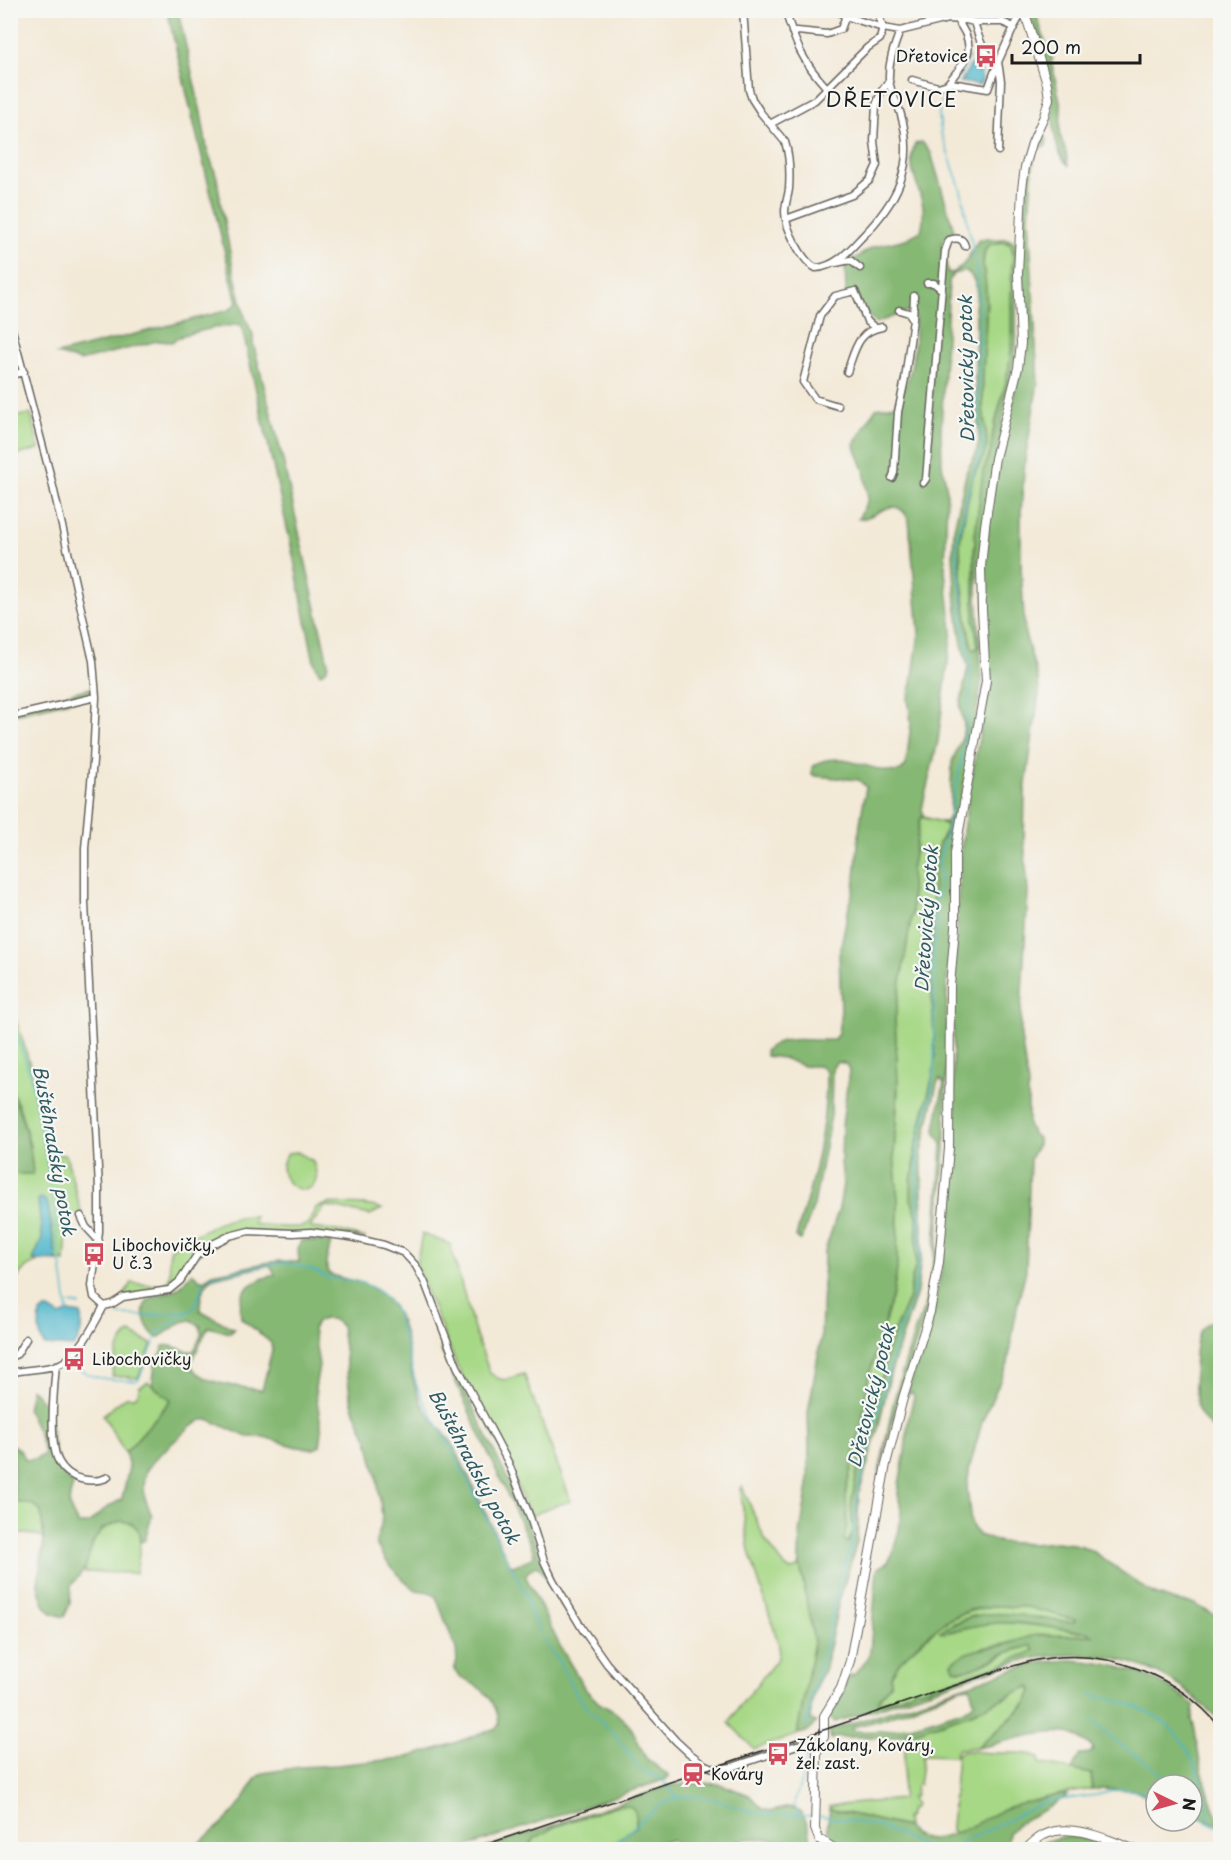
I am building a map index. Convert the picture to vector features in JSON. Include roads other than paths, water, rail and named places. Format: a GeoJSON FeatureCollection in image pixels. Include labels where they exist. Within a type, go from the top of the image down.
{"type":"FeatureCollection","features":[{"type":"Feature","properties":{"kind":"main road"},"geometry":{"type":"LineString","coordinates":[[837,1850],[817,1836],[814,1821],[818,1746],[825,1735],[824,1716],[841,1688],[850,1661],[886,1464],[903,1398],[930,1312],[939,1262],[949,1148],[950,986],[955,927],[955,853],[986,681],[981,578],[985,526],[995,458],[1006,420],[1021,344],[1018,274],[1025,167],[1049,99],[1047,84],[1024,11]]}},
{"type":"Feature","properties":{"kind":"main road"},"geometry":{"type":"LineString","coordinates":[[1025,1850],[1043,1835],[1069,1830],[1106,1839],[1136,1850]]}},
{"type":"Feature","properties":{"kind":"street"},"geometry":{"type":"LineString","coordinates":[[743,10],[749,90],[752,99],[785,142],[788,150],[789,190],[784,214],[786,224],[806,261],[816,268],[850,261],[860,268]]}},
{"type":"Feature","properties":{"kind":"street"},"geometry":{"type":"LineString","coordinates":[[784,10],[800,53],[813,74],[827,88]]}},
{"type":"Feature","properties":{"kind":"street"},"geometry":{"type":"LineString","coordinates":[[836,10],[883,28],[900,31],[948,19],[1002,22],[1014,27]]}},
{"type":"Feature","properties":{"kind":"street"},"geometry":{"type":"LineString","coordinates":[[770,124],[815,100],[867,48],[880,39],[883,28],[877,10]]}},
{"type":"Feature","properties":{"kind":"street"},"geometry":{"type":"LineString","coordinates":[[988,89],[1014,27],[1024,11]]}},
{"type":"Feature","properties":{"kind":"street"},"geometry":{"type":"LineString","coordinates":[[792,32],[827,34],[841,29],[847,13]]}},
{"type":"Feature","properties":{"kind":"street"},"geometry":{"type":"LineString","coordinates":[[947,84],[968,57],[969,40],[961,19]]}},
{"type":"Feature","properties":{"kind":"street"},"geometry":{"type":"LineString","coordinates":[[974,22],[985,51],[998,62],[1000,90],[998,151]]}},
{"type":"Feature","properties":{"kind":"street"},"geometry":{"type":"LineString","coordinates":[[826,266],[845,255],[870,230],[894,198],[903,174],[907,145],[901,115],[889,81],[890,60],[900,31]]}},
{"type":"Feature","properties":{"kind":"street"},"geometry":{"type":"LineString","coordinates":[[912,80],[938,87],[951,83],[996,92],[1000,90]]}},
{"type":"Feature","properties":{"kind":"street"},"geometry":{"type":"LineString","coordinates":[[786,219],[852,195],[870,180],[877,165],[874,141],[876,105],[889,81]]}},
{"type":"Feature","properties":{"kind":"street"},"geometry":{"type":"LineString","coordinates":[[923,483],[926,479],[947,243],[957,238],[962,240],[965,246]]}},
{"type":"Feature","properties":{"kind":"street"},"geometry":{"type":"LineString","coordinates":[[927,283],[934,283],[942,290]]}},
{"type":"Feature","properties":{"kind":"street"},"geometry":{"type":"LineString","coordinates":[[838,406],[816,399],[803,382],[820,316],[835,296],[855,291],[867,321],[878,328],[870,329],[858,342],[847,372]]}},
{"type":"Feature","properties":{"kind":"street"},"geometry":{"type":"LineString","coordinates":[[892,478],[898,412],[905,379],[914,296]]}},
{"type":"Feature","properties":{"kind":"street"},"geometry":{"type":"LineString","coordinates":[[899,310],[909,313],[913,319]]}},
{"type":"Feature","properties":{"kind":"street"},"geometry":{"type":"LineString","coordinates":[[10,322],[51,478],[93,661],[96,697],[85,848],[84,903],[99,1189],[99,1241],[92,1292],[97,1301],[104,1306]]}},
{"type":"Feature","properties":{"kind":"street"},"geometry":{"type":"LineString","coordinates":[[10,375],[24,372]]}},
{"type":"Feature","properties":{"kind":"street"},"geometry":{"type":"LineString","coordinates":[[10,717],[96,697]]}},
{"type":"Feature","properties":{"kind":"street"},"geometry":{"type":"LineString","coordinates":[[81,1216],[86,1227],[99,1241]]}},
{"type":"Feature","properties":{"kind":"street"},"geometry":{"type":"LineString","coordinates":[[10,1372],[56,1365],[65,1361],[79,1347],[104,1306],[130,1296],[169,1290],[180,1281],[198,1256],[213,1244],[229,1236],[249,1231],[311,1232],[350,1237],[384,1245],[404,1253],[416,1266],[425,1282],[457,1366],[508,1462],[553,1580],[583,1630],[622,1682],[661,1726],[689,1753],[705,1765],[716,1769],[732,1767],[797,1745],[818,1746]]}},
{"type":"Feature","properties":{"kind":"street"},"geometry":{"type":"LineString","coordinates":[[10,1357],[19,1353],[26,1339]]}},
{"type":"Feature","properties":{"kind":"street"},"geometry":{"type":"LineString","coordinates":[[56,1365],[52,1416],[55,1450],[59,1463],[76,1478],[91,1481],[108,1477]]}},
{"type":"Feature","properties":{"kind":"water"},"geometry":{"type":"Polygon","coordinates":[[[975,59],[979,59],[982,81],[979,85],[960,82],[975,59]]]}},
{"type":"Feature","properties":{"kind":"water"},"geometry":{"type":"Polygon","coordinates":[[[41,1198],[48,1205],[57,1261],[33,1260],[42,1239],[38,1200],[41,1198]]]}},
{"type":"Feature","properties":{"kind":"water"},"geometry":{"type":"Polygon","coordinates":[[[45,1309],[60,1316],[69,1312],[81,1314],[80,1336],[73,1347],[44,1345],[39,1325],[40,1313],[45,1309]]]}},
{"type":"Feature","properties":{"kind":"waterway","name":"Dřetovický potok"},"geometry":{"type":"LineString","coordinates":[[957,10],[961,17]]}},
{"type":"Feature","properties":{"kind":"waterway","name":"Dřetovický potok"},"geometry":{"type":"LineString","coordinates":[[964,22],[967,31]]}},
{"type":"Feature","properties":{"kind":"waterway","name":"Dřetovický potok"},"geometry":{"type":"LineString","coordinates":[[955,80],[964,69],[970,56]]}},
{"type":"Feature","properties":{"kind":"waterway","name":"Dřetovický potok"},"geometry":{"type":"LineString","coordinates":[[807,1728],[812,1694],[825,1649],[835,1595],[850,1551],[859,1488],[868,1449],[901,1325],[911,1305],[919,1265],[917,1153],[921,1128],[930,1101],[934,1070],[934,945],[937,927],[936,902],[941,882],[939,861],[962,758],[971,686],[970,659],[962,621],[956,545],[971,481],[983,446],[978,405],[980,308],[975,259],[961,190],[941,133],[939,114],[941,102],[951,86]]}},
{"type":"Feature","properties":{"kind":"waterway","name":"Buštěhradský potok"},"geometry":{"type":"LineString","coordinates":[[10,1015],[29,1071],[46,1156],[68,1313]]}},
{"type":"Feature","properties":{"kind":"waterway","name":"Buštěhradský potok"},"geometry":{"type":"LineString","coordinates":[[70,1359],[91,1376],[136,1381],[139,1379],[158,1333],[195,1307],[203,1283],[213,1276],[286,1263],[313,1270],[333,1279],[365,1284],[382,1294],[394,1307],[422,1398],[450,1446],[525,1592],[532,1616],[544,1640],[586,1707],[614,1734],[639,1768],[648,1774],[660,1777],[677,1797]]}},
{"type":"Feature","properties":{"kind":"waterway"},"geometry":{"type":"LineString","coordinates":[[69,1304],[80,1305]]}},
{"type":"Feature","properties":{"kind":"waterway"},"geometry":{"type":"LineString","coordinates":[[117,1315],[148,1316],[190,1311]]}},
{"type":"Feature","properties":{"kind":"waterway"},"geometry":{"type":"LineString","coordinates":[[1090,1695],[1111,1699],[1147,1712],[1175,1732],[1186,1747],[1194,1764],[1208,1808],[1209,1822]]}},
{"type":"Feature","properties":{"kind":"waterway"},"geometry":{"type":"LineString","coordinates":[[1091,1720],[1114,1740],[1160,1773]]}},
{"type":"Feature","properties":{"kind":"waterway","name":"Dřetovický potok"},"geometry":{"type":"LineString","coordinates":[[798,1816],[794,1803],[805,1769],[807,1748]]}},
{"type":"Feature","properties":{"kind":"waterway"},"geometry":{"type":"LineString","coordinates":[[943,1850],[954,1847],[1044,1802],[1122,1789],[1144,1793]]}},
{"type":"Feature","properties":{"kind":"waterway"},"geometry":{"type":"LineString","coordinates":[[604,1850],[655,1809],[677,1798],[691,1796],[704,1798],[746,1810],[775,1815]]}},
{"type":"Feature","properties":{"kind":"waterway","name":"Dřetovický potok"},"geometry":{"type":"LineString","coordinates":[[780,1815],[811,1816]]}},
{"type":"Feature","properties":{"kind":"waterway"},"geometry":{"type":"LineString","coordinates":[[819,1816],[881,1827],[932,1850]]}},
{"type":"Feature","properties":{"kind":"waterway"},"geometry":{"type":"LineString","coordinates":[[1204,1820],[1220,1828]]}},
{"type":"Feature","properties":{"kind":"railway"},"geometry":{"type":"LineString","coordinates":[[470,1850],[995,1672],[1043,1659],[1093,1658],[1117,1662],[1140,1670],[1184,1693],[1220,1727]]}},
{"type":"Feature","properties":{"kind":"place","name":"Dřetovice"},"geometry":{"type":"Point","coordinates":[986,56]}},
{"type":"Feature","properties":{"kind":"place","name":"Libochovičky, U č.3"},"geometry":{"type":"Point","coordinates":[94,1254]}},
{"type":"Feature","properties":{"kind":"place","name":"Libochovičky"},"geometry":{"type":"Point","coordinates":[74,1359]}},
{"type":"Feature","properties":{"kind":"place","name":"Zákolany, Kováry, žel. zast."},"geometry":{"type":"Point","coordinates":[778,1754]}},
{"type":"Feature","properties":{"kind":"place","name":"Kováry"},"geometry":{"type":"Point","coordinates":[693,1774]}},
{"type":"Feature","properties":{"kind":"district","name":"DŘETOVICE"},"geometry":{"type":"Point","coordinates":[892,100]}}]}
